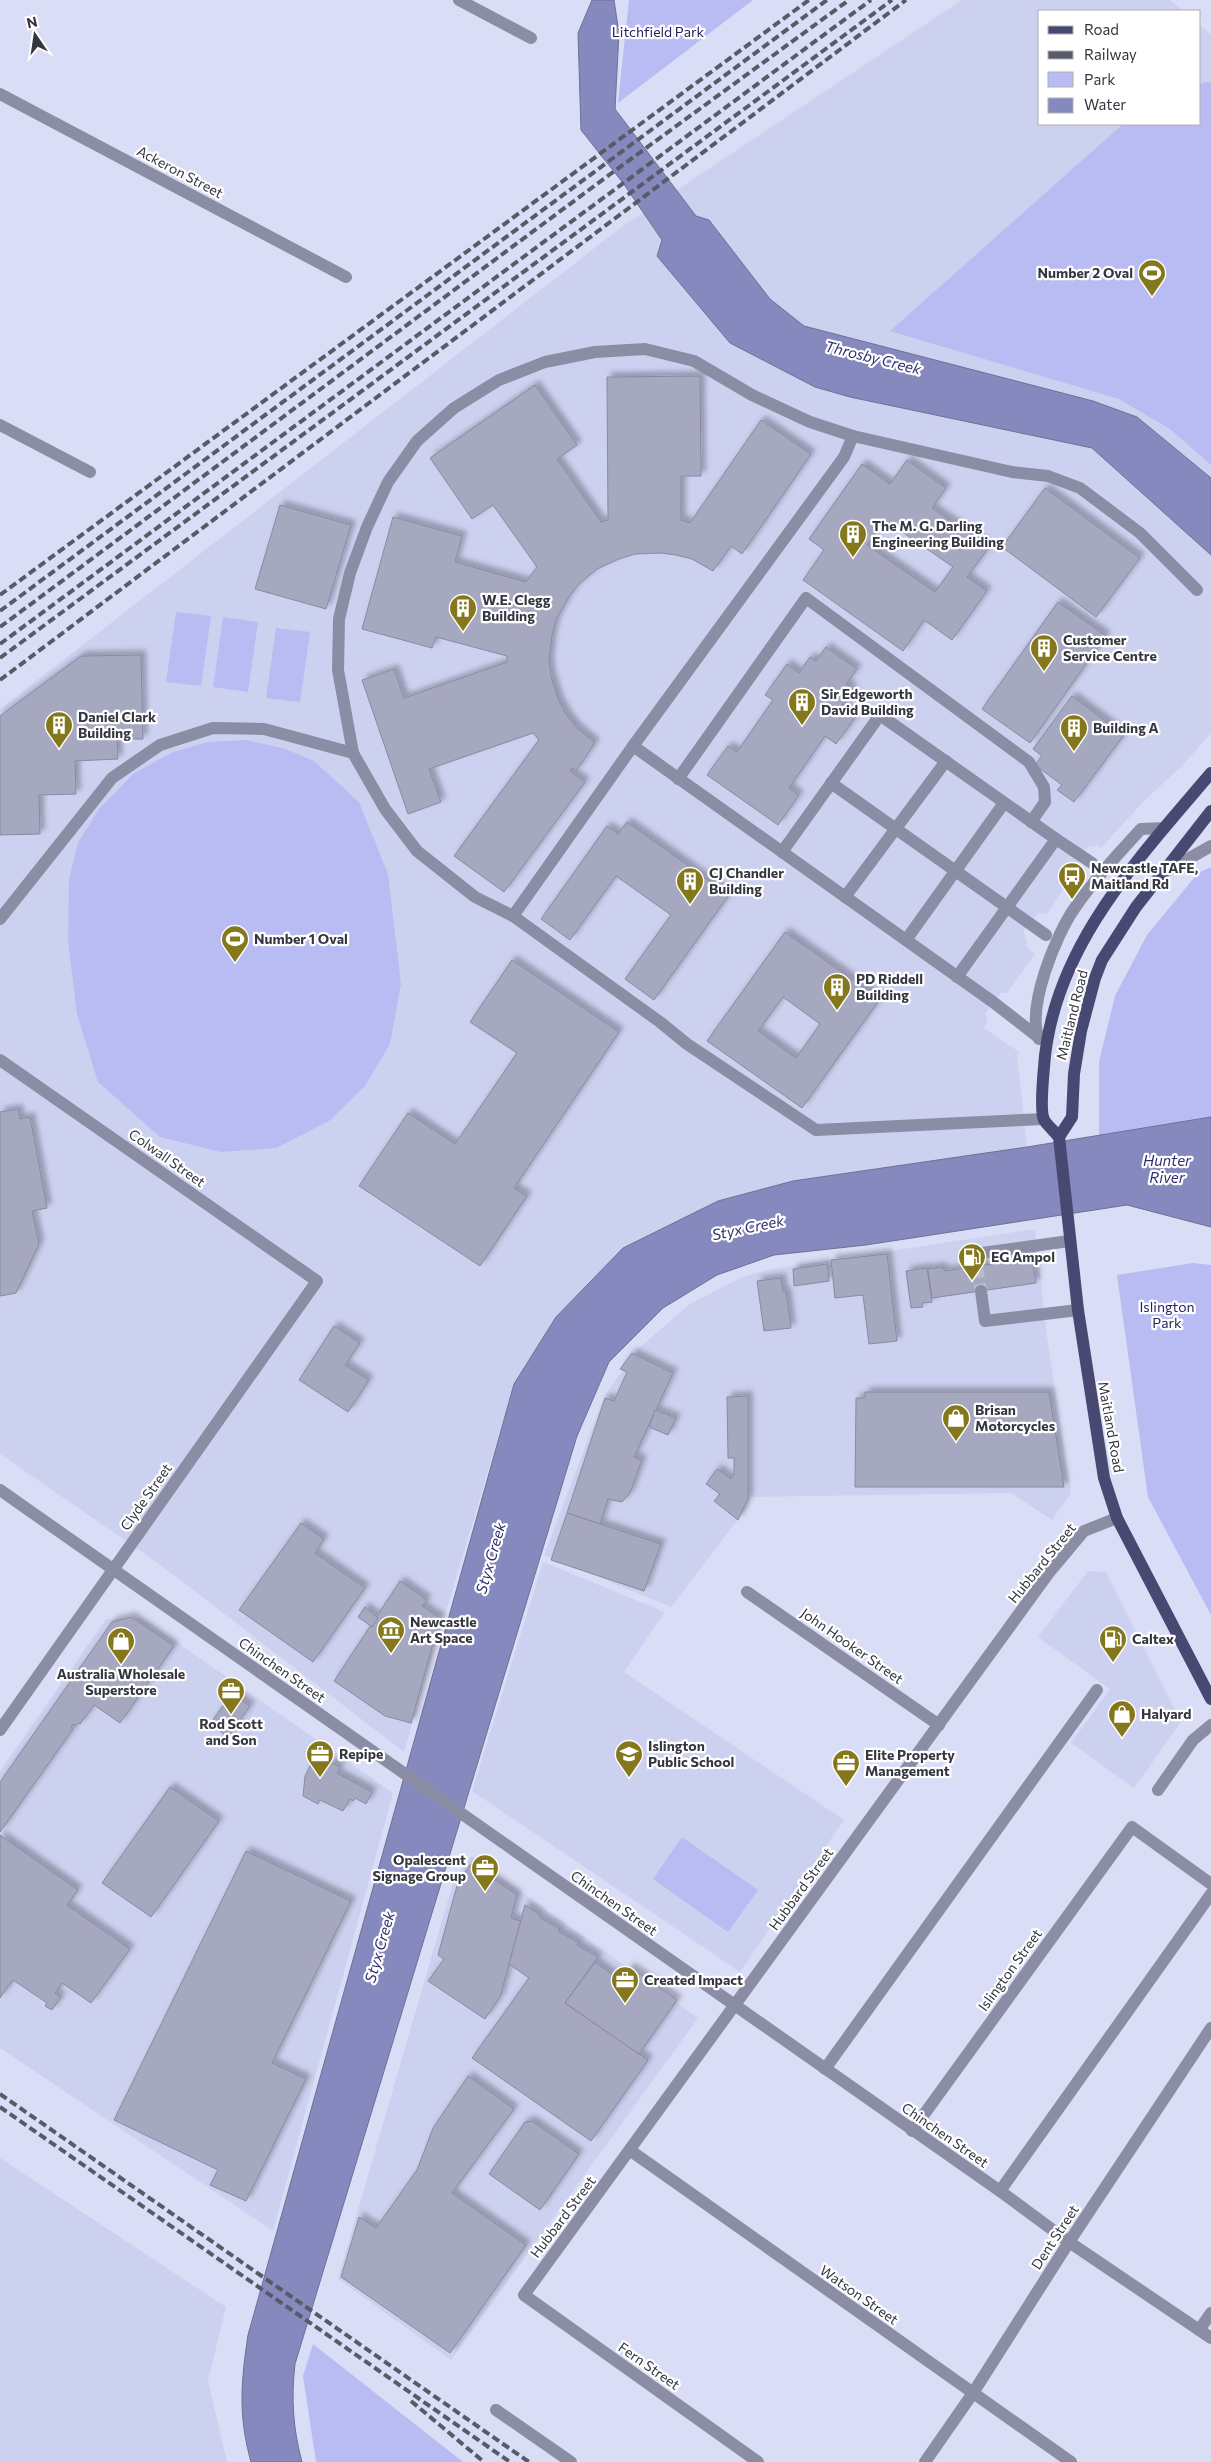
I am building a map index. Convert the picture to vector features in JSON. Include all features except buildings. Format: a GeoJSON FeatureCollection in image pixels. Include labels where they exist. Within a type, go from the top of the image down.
{"type":"FeatureCollection","features":[{"type":"Feature","properties":{"kind":"main road","name":"Maitland Road"},"geometry":{"type":"LineString","coordinates":[[1044,1119],[1045,1050],[1066,975],[1099,913],[1164,828],[1211,773]]}},
{"type":"Feature","properties":{"kind":"main road","name":"Maitland Road"},"geometry":{"type":"LineString","coordinates":[[1211,811],[1124,924],[1102,960],[1095,978],[1076,1056],[1072,1117],[1059,1138],[1069,1241],[1101,1462],[1117,1518],[1211,1699]]}},
{"type":"Feature","properties":{"kind":"main road"},"geometry":{"type":"LineString","coordinates":[[1044,1119],[1059,1138]]}},
{"type":"Feature","properties":{"kind":"street"},"geometry":{"type":"LineString","coordinates":[[459,0],[531,38]]}},
{"type":"Feature","properties":{"kind":"street","name":"Ackeron Street"},"geometry":{"type":"LineString","coordinates":[[0,94],[346,278]]}},
{"type":"Feature","properties":{"kind":"street"},"geometry":{"type":"LineString","coordinates":[[1044,1119],[816,1130],[687,1044],[660,1022],[513,916],[475,897],[417,851],[386,809],[353,753],[338,670],[340,619],[350,573],[367,527],[388,482],[417,441],[454,408],[499,380],[545,362],[595,352],[645,349],[694,361],[752,395],[810,422],[853,436],[1012,472],[1048,476],[1080,488],[1140,533],[1197,590]]}},
{"type":"Feature","properties":{"kind":"street"},"geometry":{"type":"LineString","coordinates":[[0,425],[90,472]]}},
{"type":"Feature","properties":{"kind":"street"},"geometry":{"type":"LineString","coordinates":[[513,916],[633,746],[844,458],[853,436]]}},
{"type":"Feature","properties":{"kind":"street"},"geometry":{"type":"LineString","coordinates":[[678,779],[806,598],[1029,762],[1044,787],[1045,802],[1031,822]]}},
{"type":"Feature","properties":{"kind":"street"},"geometry":{"type":"LineString","coordinates":[[782,852],[880,715],[1092,863]]}},
{"type":"Feature","properties":{"kind":"street"},"geometry":{"type":"LineString","coordinates":[[0,919],[112,778],[160,745],[213,728],[264,729],[353,753]]}},
{"type":"Feature","properties":{"kind":"street"},"geometry":{"type":"LineString","coordinates":[[633,746],[906,940],[1038,1037]]}},
{"type":"Feature","properties":{"kind":"street"},"geometry":{"type":"LineString","coordinates":[[845,897],[894,828],[946,761]]}},
{"type":"Feature","properties":{"kind":"street"},"geometry":{"type":"LineString","coordinates":[[832,783],[1046,935]]}},
{"type":"Feature","properties":{"kind":"street"},"geometry":{"type":"LineString","coordinates":[[906,940],[1004,803]]}},
{"type":"Feature","properties":{"kind":"street","name":"Maitland Road"},"geometry":{"type":"LineString","coordinates":[[1045,1050],[1038,1037],[1036,1016],[1040,988],[1052,955],[1074,910],[1106,868],[1141,829],[1164,828]]}},
{"type":"Feature","properties":{"kind":"street"},"geometry":{"type":"LineString","coordinates":[[957,977],[1056,839]]}},
{"type":"Feature","properties":{"kind":"street"},"geometry":{"type":"LineString","coordinates":[[1162,874],[1211,846]]}},
{"type":"Feature","properties":{"kind":"street","name":"Colwall Street"},"geometry":{"type":"LineString","coordinates":[[0,1060],[317,1281]]}},
{"type":"Feature","properties":{"kind":"street"},"geometry":{"type":"LineString","coordinates":[[977,1266],[975,1254],[1069,1241]]}},
{"type":"Feature","properties":{"kind":"street","name":"Clyde Street"},"geometry":{"type":"LineString","coordinates":[[0,1730],[317,1281]]}},
{"type":"Feature","properties":{"kind":"street"},"geometry":{"type":"LineString","coordinates":[[981,1290],[985,1321],[1078,1310]]}},
{"type":"Feature","properties":{"kind":"street","name":"Chinchen Street"},"geometry":{"type":"LineString","coordinates":[[0,1490],[1000,2191],[1069,2242],[1211,2338]]}},
{"type":"Feature","properties":{"kind":"street","name":"Hubbard Street"},"geometry":{"type":"LineString","coordinates":[[524,2295],[1071,1547],[1084,1531],[1117,1518]]}},
{"type":"Feature","properties":{"kind":"street","name":"John Hooker Street"},"geometry":{"type":"LineString","coordinates":[[747,1592],[939,1725]]}},
{"type":"Feature","properties":{"kind":"street"},"geometry":{"type":"LineString","coordinates":[[825,2069],[1096,1690]]}},
{"type":"Feature","properties":{"kind":"street"},"geometry":{"type":"LineString","coordinates":[[1158,1790],[1194,1740],[1211,1725]]}},
{"type":"Feature","properties":{"kind":"street","name":"Islington Street"},"geometry":{"type":"LineString","coordinates":[[912,2131],[1132,1827],[1211,1884]]}},
{"type":"Feature","properties":{"kind":"street"},"geometry":{"type":"LineString","coordinates":[[1000,2191],[1211,1894]]}},
{"type":"Feature","properties":{"kind":"street","name":"Dent Street"},"geometry":{"type":"LineString","coordinates":[[924,2462],[973,2393],[1069,2242],[1211,2028]]}},
{"type":"Feature","properties":{"kind":"street","name":"Watson Street"},"geometry":{"type":"LineString","coordinates":[[631,2151],[1071,2462]]}},
{"type":"Feature","properties":{"kind":"street","name":"Fern Street"},"geometry":{"type":"LineString","coordinates":[[524,2295],[758,2462]]}},
{"type":"Feature","properties":{"kind":"street"},"geometry":{"type":"LineString","coordinates":[[1199,2330],[1211,2313]]}},
{"type":"Feature","properties":{"kind":"street"},"geometry":{"type":"LineString","coordinates":[[496,2410],[571,2462]]}},
{"type":"Feature","properties":{"kind":"shaded area"},"geometry":{"type":"Polygon","coordinates":[[[962,0],[1170,0],[1183,10],[1038,10],[1038,125],[1201,125],[1201,26],[1211,35],[1211,733],[1182,766],[1144,801],[1101,848],[1096,844],[1095,847],[1088,846],[1076,863],[1077,869],[1047,914],[1038,913],[1023,931],[1027,943],[1025,946],[1035,954],[1007,993],[1001,993],[985,1014],[988,1021],[984,1028],[1019,1052],[1017,1055],[1027,1147],[793,1181],[718,1201],[623,1248],[556,1317],[514,1384],[404,1752],[158,1563],[0,1454],[0,709],[623,226],[962,0]]]}},
{"type":"Feature","properties":{"kind":"shaded area"},"geometry":{"type":"Polygon","coordinates":[[[1035,1229],[1047,1337],[1071,1493],[1052,1520],[1011,1493],[750,1497],[750,1504],[671,1607],[544,1555],[605,1395],[640,1347],[690,1304],[742,1277],[773,1269],[1035,1229]]]}},
{"type":"Feature","properties":{"kind":"shaded area","name":"Islington Public School"},"geometry":{"type":"Polygon","coordinates":[[[543,1562],[665,1612],[624,1672],[844,1820],[740,1972],[472,1791],[543,1562]]]}},
{"type":"Feature","properties":{"kind":"shaded area","name":"Caltex"},"geometry":{"type":"Polygon","coordinates":[[[1088,1571],[1106,1572],[1181,1722],[1134,1788],[1071,1743],[1110,1689],[1038,1637],[1088,1571]]]}},
{"type":"Feature","properties":{"kind":"shaded area"},"geometry":{"type":"Polygon","coordinates":[[[142,1618],[393,1793],[273,2231],[0,2048],[0,1771],[106,1619],[142,1618]]]}},
{"type":"Feature","properties":{"kind":"shaded area"},"geometry":{"type":"Polygon","coordinates":[[[471,1856],[698,2018],[451,2360],[338,2279],[454,1879],[471,1856]]]}},
{"type":"Feature","properties":{"kind":"shaded area"},"geometry":{"type":"Polygon","coordinates":[[[0,2158],[226,2307],[208,2381],[227,2462],[0,2462],[0,2158]]]}},
{"type":"Feature","properties":{"kind":"green space","name":"Litchfield Park"},"geometry":{"type":"Polygon","coordinates":[[[629,0],[753,0],[618,103],[629,0]]]}},
{"type":"Feature","properties":{"kind":"green space"},"geometry":{"type":"Polygon","coordinates":[[[1211,82],[1211,465],[1170,429],[1119,399],[890,331],[1122,125],[1201,125],[1201,84],[1211,82]]]}},
{"type":"Feature","properties":{"kind":"green space"},"geometry":{"type":"Polygon","coordinates":[[[176,612],[211,616],[201,686],[166,682],[176,612]]]}},
{"type":"Feature","properties":{"kind":"green space"},"geometry":{"type":"Polygon","coordinates":[[[223,617],[258,622],[248,692],[213,687],[223,617]]]}},
{"type":"Feature","properties":{"kind":"green space"},"geometry":{"type":"Polygon","coordinates":[[[276,628],[310,632],[300,702],[266,698],[276,628]]]}},
{"type":"Feature","properties":{"kind":"green space","name":"Number 1 Oval"},"geometry":{"type":"Polygon","coordinates":[[[245,740],[283,748],[314,761],[359,802],[388,874],[401,984],[390,1044],[365,1086],[329,1121],[276,1148],[221,1152],[160,1137],[98,1082],[77,1014],[68,941],[69,879],[78,843],[99,809],[133,774],[173,752],[208,742],[245,740]]]}},
{"type":"Feature","properties":{"kind":"green space"},"geometry":{"type":"Polygon","coordinates":[[[1211,867],[1211,1117],[1099,1136],[1099,1062],[1115,996],[1147,935],[1198,873],[1211,867]]]}},
{"type":"Feature","properties":{"kind":"green space","name":"Islington Park"},"geometry":{"type":"Polygon","coordinates":[[[1193,1263],[1211,1265],[1211,1615],[1148,1497],[1117,1275],[1193,1263]]]}},
{"type":"Feature","properties":{"kind":"green space"},"geometry":{"type":"Polygon","coordinates":[[[682,1837],[758,1890],[728,1932],[653,1879],[682,1837]]]}},
{"type":"Feature","properties":{"kind":"green space"},"geometry":{"type":"Polygon","coordinates":[[[313,2344],[463,2462],[316,2462],[303,2376],[313,2344]]]}},
{"type":"Feature","properties":{"kind":"water","name":"Throsby Creek"},"geometry":{"type":"Polygon","coordinates":[[[592,0],[614,0],[619,33],[615,109],[696,216],[709,220],[770,299],[804,326],[1093,401],[1137,417],[1211,478],[1211,555],[1092,448],[850,397],[815,387],[730,343],[657,256],[662,240],[623,183],[581,130],[578,33],[592,0]]]}},
{"type":"Feature","properties":{"kind":"water","name":"Hunter River"},"geometry":{"type":"Polygon","coordinates":[[[1211,1117],[1211,1227],[1127,1205],[866,1245],[774,1255],[717,1275],[663,1308],[609,1362],[577,1436],[295,2364],[294,2413],[302,2462],[251,2462],[242,2414],[242,2383],[248,2335],[514,1384],[556,1317],[623,1248],[718,1201],[793,1181],[1027,1147],[1211,1117]]]}},
{"type":"Feature","properties":{"kind":"tunnel"},"geometry":{"type":"LineString","coordinates":[[977,1266],[981,1291]]}},
{"type":"Feature","properties":{"kind":"railway"},"geometry":{"type":"LineString","coordinates":[[0,595],[809,0]]}},
{"type":"Feature","properties":{"kind":"railway"},"geometry":{"type":"LineString","coordinates":[[0,611],[827,0]]}},
{"type":"Feature","properties":{"kind":"railway"},"geometry":{"type":"LineString","coordinates":[[0,627],[605,178],[849,0]]}},
{"type":"Feature","properties":{"kind":"railway"},"geometry":{"type":"LineString","coordinates":[[0,644],[871,0]]}},
{"type":"Feature","properties":{"kind":"railway"},"geometry":{"type":"LineString","coordinates":[[0,658],[892,0]]}},
{"type":"Feature","properties":{"kind":"railway"},"geometry":{"type":"LineString","coordinates":[[0,680],[906,0]]}},
{"type":"Feature","properties":{"kind":"railway"},"geometry":{"type":"LineString","coordinates":[[0,2094],[529,2462]]}},
{"type":"Feature","properties":{"kind":"railway"},"geometry":{"type":"LineString","coordinates":[[0,2107],[510,2462]]}},
{"type":"Feature","properties":{"kind":"railway"},"geometry":{"type":"LineString","coordinates":[[411,2401],[484,2462]]}},
{"type":"Feature","properties":{"kind":"place","name":"Number 2 Oval"},"geometry":{"type":"Point","coordinates":[1152,297]}},
{"type":"Feature","properties":{"kind":"place","name":"The M. G. Darling Engineering Building"},"geometry":{"type":"Point","coordinates":[853,558]}},
{"type":"Feature","properties":{"kind":"place","name":"W.E. Clegg Building"},"geometry":{"type":"Point","coordinates":[463,632]}},
{"type":"Feature","properties":{"kind":"place","name":"Customer Service Centre"},"geometry":{"type":"Point","coordinates":[1044,672]}},
{"type":"Feature","properties":{"kind":"place","name":"Sir Edgeworth David Building"},"geometry":{"type":"Point","coordinates":[802,726]}},
{"type":"Feature","properties":{"kind":"place","name":"Daniel Clark Building"},"geometry":{"type":"Point","coordinates":[59,749]}},
{"type":"Feature","properties":{"kind":"place","name":"Building A"},"geometry":{"type":"Point","coordinates":[1074,752]}},
{"type":"Feature","properties":{"kind":"place","name":"Newcastle TAFE, Maitland Rd"},"geometry":{"type":"Point","coordinates":[1072,900]}},
{"type":"Feature","properties":{"kind":"place","name":"CJ Chandler Building"},"geometry":{"type":"Point","coordinates":[690,905]}},
{"type":"Feature","properties":{"kind":"place","name":"Number 1 Oval"},"geometry":{"type":"Point","coordinates":[235,963]}},
{"type":"Feature","properties":{"kind":"place","name":"PD Riddell Building"},"geometry":{"type":"Point","coordinates":[837,1011]}},
{"type":"Feature","properties":{"kind":"place","name":"EG Ampol"},"geometry":{"type":"Point","coordinates":[972,1281]}},
{"type":"Feature","properties":{"kind":"place","name":"Brisan Motorcycles"},"geometry":{"type":"Point","coordinates":[956,1442]}},
{"type":"Feature","properties":{"kind":"place","name":"Newcastle Art Space"},"geometry":{"type":"Point","coordinates":[391,1654]}},
{"type":"Feature","properties":{"kind":"place","name":"Caltex"},"geometry":{"type":"Point","coordinates":[1113,1663]}},
{"type":"Feature","properties":{"kind":"place","name":"Australia Wholesale Superstore"},"geometry":{"type":"Point","coordinates":[121,1665]}},
{"type":"Feature","properties":{"kind":"place","name":"Rod Scott and Son"},"geometry":{"type":"Point","coordinates":[231,1715]}},
{"type":"Feature","properties":{"kind":"place","name":"Halyard"},"geometry":{"type":"Point","coordinates":[1122,1738]}},
{"type":"Feature","properties":{"kind":"place","name":"Repipe"},"geometry":{"type":"Point","coordinates":[320,1778]}},
{"type":"Feature","properties":{"kind":"place","name":"Islington Public School"},"geometry":{"type":"Point","coordinates":[629,1778]}},
{"type":"Feature","properties":{"kind":"place","name":"Elite Property Management"},"geometry":{"type":"Point","coordinates":[846,1787]}},
{"type":"Feature","properties":{"kind":"place","name":"Opalescent Signage Group"},"geometry":{"type":"Point","coordinates":[485,1892]}},
{"type":"Feature","properties":{"kind":"place","name":"Created Impact"},"geometry":{"type":"Point","coordinates":[625,2004]}},
{"type":"Feature","properties":{"kind":"water label","name":"Styx Creek"},"geometry":{"type":"Point","coordinates":[748,1228]}},
{"type":"Feature","properties":{"kind":"water label","name":"Styx Creek"},"geometry":{"type":"Point","coordinates":[491,1558]}},
{"type":"Feature","properties":{"kind":"water label","name":"Styx Creek"},"geometry":{"type":"Point","coordinates":[380,1947]}}]}
